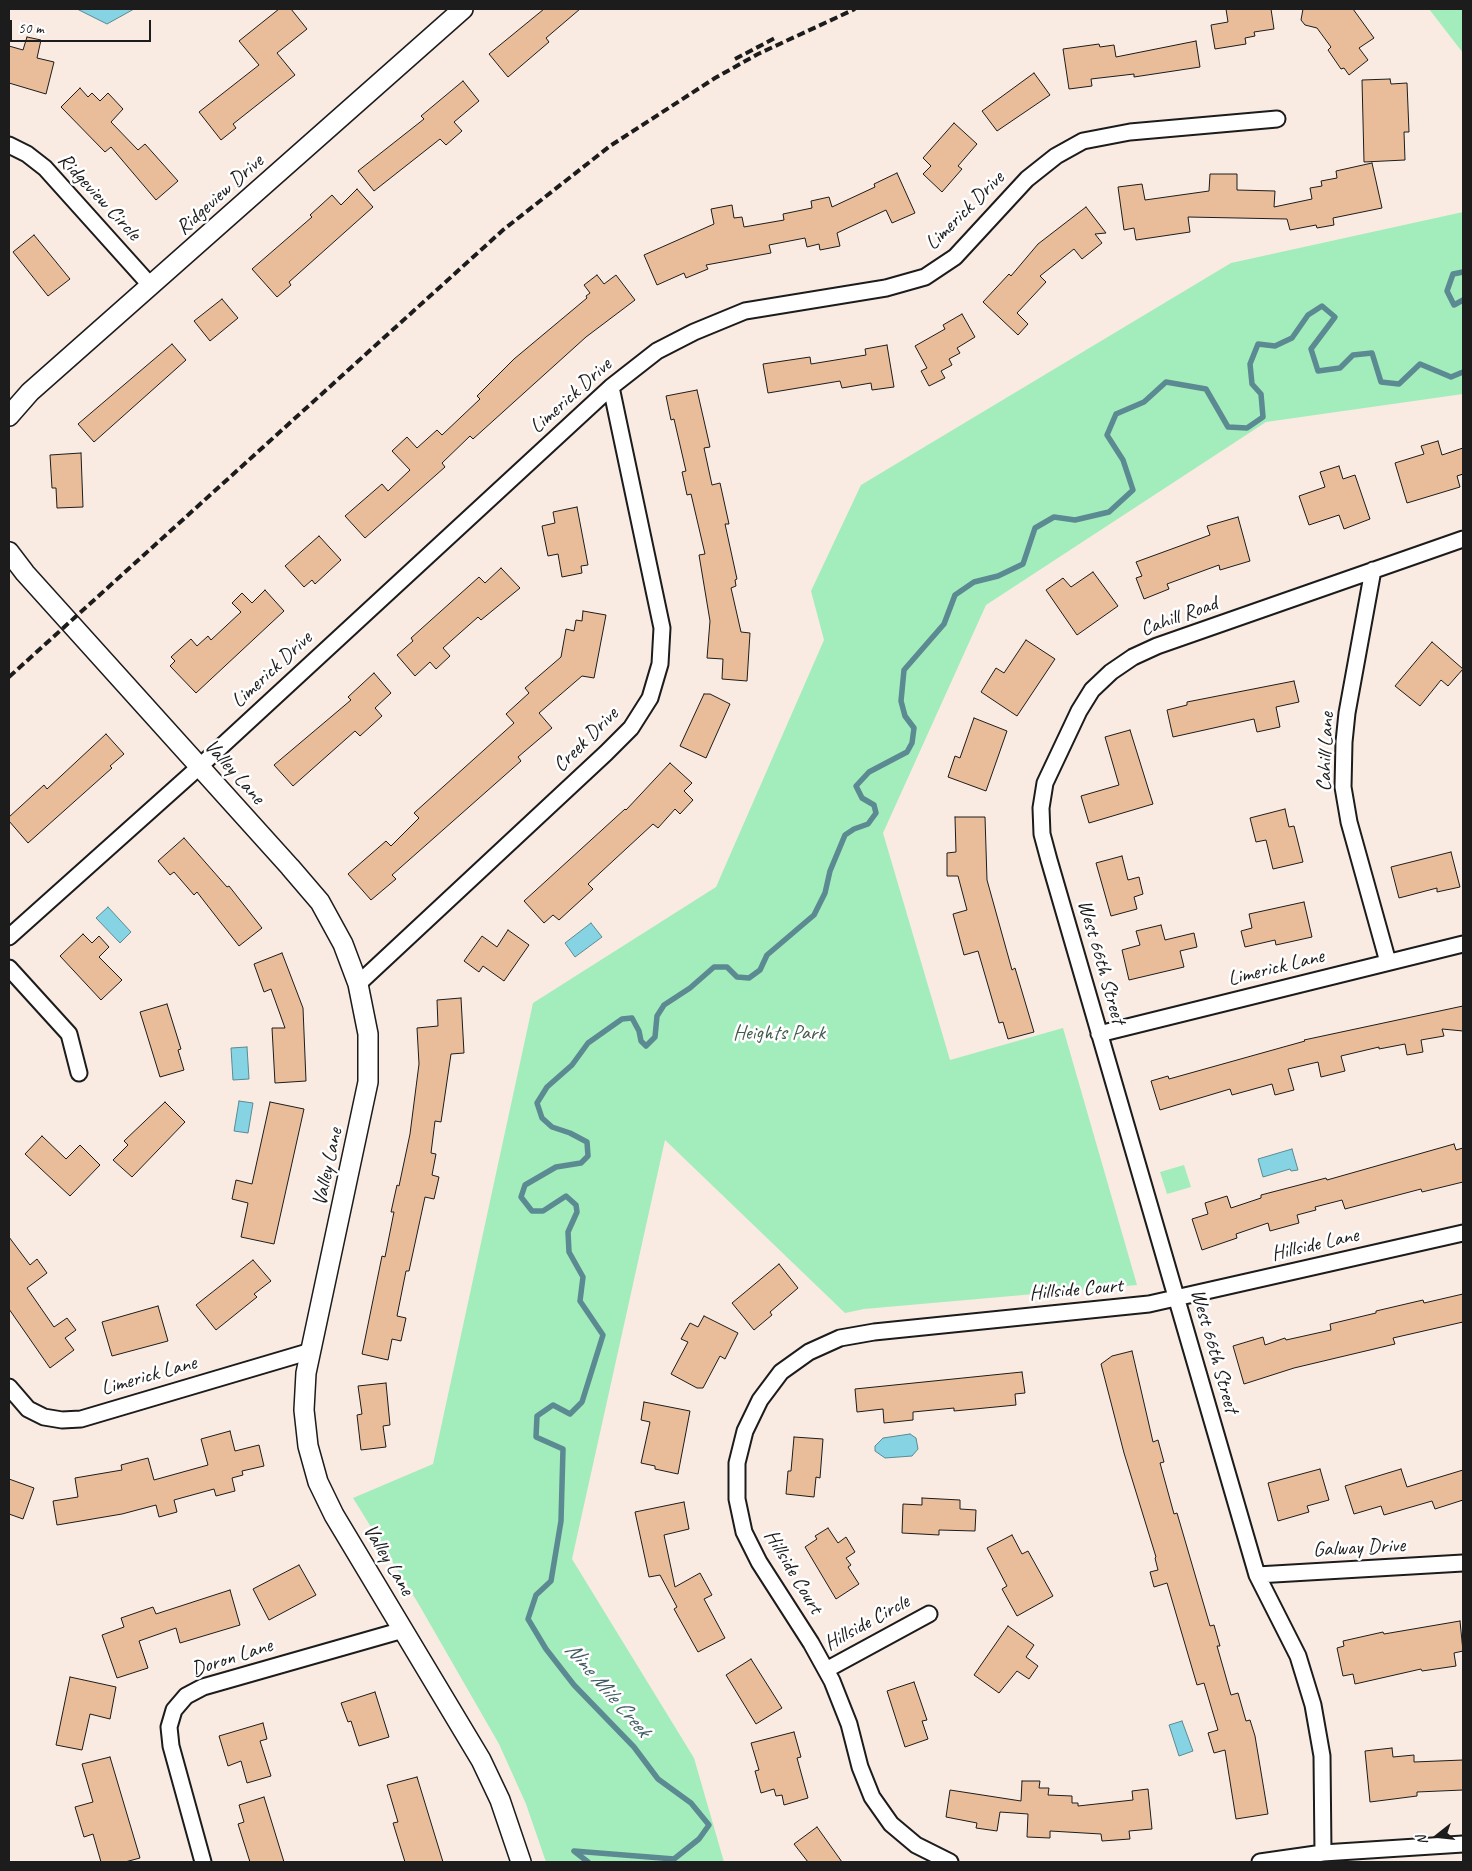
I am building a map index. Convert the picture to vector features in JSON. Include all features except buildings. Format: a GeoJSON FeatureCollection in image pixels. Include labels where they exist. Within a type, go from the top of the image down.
{"type":"FeatureCollection","features":[{"type":"Feature","properties":{"kind":"street","name":"Ridgeview Drive"},"geometry":{"type":"LineString","coordinates":[[9,416],[30,392],[463,9]]}},
{"type":"Feature","properties":{"kind":"street","name":"Limerick Drive"},"geometry":{"type":"LineString","coordinates":[[9,937],[199,767],[611,387],[656,351],[732,315],[886,288],[924,277],[955,257],[1027,179],[1056,156],[1084,141],[1130,132],[1277,119]]}},
{"type":"Feature","properties":{"kind":"street","name":"Ridgeview Circle"},"geometry":{"type":"LineString","coordinates":[[9,145],[27,154],[45,168],[151,286]]}},
{"type":"Feature","properties":{"kind":"street","name":"Creek Drive"},"geometry":{"type":"LineString","coordinates":[[358,984],[631,728],[650,698],[660,664],[662,628],[611,387]]}},
{"type":"Feature","properties":{"kind":"street","name":"Cahill Road"},"geometry":{"type":"LineString","coordinates":[[1049,860],[1042,834],[1041,808],[1045,783],[1079,711],[1092,690],[1111,672],[1133,657],[1157,646],[1463,539]]}},
{"type":"Feature","properties":{"kind":"street","name":"Valley Lane"},"geometry":{"type":"LineString","coordinates":[[9,552],[320,902],[343,944],[358,984],[368,1034],[368,1082],[306,1374],[304,1410],[308,1446],[318,1482],[334,1515],[481,1760],[500,1800],[521,1862]]}},
{"type":"Feature","properties":{"kind":"street","name":"Cahill Lane"},"geometry":{"type":"LineString","coordinates":[[1373,570],[1348,712],[1344,742],[1343,787],[1349,822],[1388,962]]}},
{"type":"Feature","properties":{"kind":"street","name":"West 66th Street"},"geometry":{"type":"LineString","coordinates":[[1049,860],[1258,1575],[1298,1656],[1313,1705],[1322,1756],[1323,1853]]}},
{"type":"Feature","properties":{"kind":"street","name":"Limerick Lane"},"geometry":{"type":"LineString","coordinates":[[1099,1034],[1463,944]]}},
{"type":"Feature","properties":{"kind":"street"},"geometry":{"type":"LineString","coordinates":[[9,968],[69,1034],[79,1073]]}},
{"type":"Feature","properties":{"kind":"street","name":"Hillside Lane"},"geometry":{"type":"LineString","coordinates":[[1177,1298],[1463,1233]]}},
{"type":"Feature","properties":{"kind":"street","name":"Hillside Court"},"geometry":{"type":"LineString","coordinates":[[950,1862],[916,1845],[892,1824],[872,1797],[860,1767],[849,1724],[826,1670],[759,1562],[744,1532],[737,1499],[737,1463],[745,1431],[760,1400],[781,1372],[809,1352],[848,1336],[1149,1304],[1177,1298]]}},
{"type":"Feature","properties":{"kind":"street","name":"Limerick Lane"},"geometry":{"type":"LineString","coordinates":[[9,1387],[28,1409],[44,1417],[62,1420],[81,1419],[311,1351]]}},
{"type":"Feature","properties":{"kind":"street","name":"Galway Drive"},"geometry":{"type":"LineString","coordinates":[[1258,1575],[1463,1563]]}},
{"type":"Feature","properties":{"kind":"street","name":"Hillside Circle"},"geometry":{"type":"LineString","coordinates":[[826,1670],[929,1614]]}},
{"type":"Feature","properties":{"kind":"street","name":"Doron Lane"},"geometry":{"type":"LineString","coordinates":[[203,1862],[171,1746],[169,1727],[174,1710],[186,1696],[202,1688],[404,1630]]}},
{"type":"Feature","properties":{"kind":"street"},"geometry":{"type":"LineString","coordinates":[[1260,1862],[1323,1853],[1463,1844]]}},
{"type":"Feature","properties":{"kind":"green space"},"geometry":{"type":"Polygon","coordinates":[[[1429,9],[1463,9],[1463,53],[1429,9]]]}},
{"type":"Feature","properties":{"kind":"green space","name":"Heights Park"},"geometry":{"type":"Polygon","coordinates":[[[1463,212],[1463,394],[1266,422],[986,605],[883,833],[950,1060],[1063,1028],[1137,1285],[864,1309],[845,1313],[665,1140],[572,1559],[694,1758],[724,1862],[546,1862],[526,1804],[499,1744],[418,1603],[353,1498],[433,1464],[533,1003],[716,887],[824,640],[811,591],[861,485],[1231,263],[1463,212]]]}},
{"type":"Feature","properties":{"kind":"green space"},"geometry":{"type":"Polygon","coordinates":[[[1184,1165],[1191,1187],[1167,1194],[1160,1172],[1184,1165]]]}},
{"type":"Feature","properties":{"kind":"water"},"geometry":{"type":"Polygon","coordinates":[[[77,9],[134,9],[107,24],[77,9]]]}},
{"type":"Feature","properties":{"kind":"water"},"geometry":{"type":"Polygon","coordinates":[[[108,907],[131,932],[120,943],[96,918],[108,907]]]}},
{"type":"Feature","properties":{"kind":"water"},"geometry":{"type":"Polygon","coordinates":[[[591,923],[602,937],[575,957],[565,943],[591,923]]]}},
{"type":"Feature","properties":{"kind":"water"},"geometry":{"type":"Polygon","coordinates":[[[247,1047],[249,1079],[233,1080],[231,1048],[247,1047]]]}},
{"type":"Feature","properties":{"kind":"water"},"geometry":{"type":"Polygon","coordinates":[[[239,1101],[253,1103],[248,1133],[234,1131],[239,1101]]]}},
{"type":"Feature","properties":{"kind":"water"},"geometry":{"type":"Polygon","coordinates":[[[1292,1149],[1298,1170],[1291,1171],[1290,1169],[1263,1177],[1258,1159],[1292,1149]]]}},
{"type":"Feature","properties":{"kind":"water"},"geometry":{"type":"Polygon","coordinates":[[[910,1434],[916,1438],[918,1449],[912,1456],[885,1458],[875,1451],[875,1446],[883,1438],[910,1434]]]}},
{"type":"Feature","properties":{"kind":"water"},"geometry":{"type":"Polygon","coordinates":[[[1182,1721],[1193,1751],[1179,1756],[1169,1725],[1182,1721]]]}},
{"type":"Feature","properties":{"kind":"waterway","name":"Nine Mile Creek"},"geometry":{"type":"LineString","coordinates":[[1463,272],[1453,274],[1447,291],[1454,305],[1463,300]]}},
{"type":"Feature","properties":{"kind":"waterway","name":"Nine Mile Creek"},"geometry":{"type":"LineString","coordinates":[[588,1862],[574,1851],[674,1859],[699,1839],[709,1825],[691,1803],[658,1779],[634,1747],[574,1685],[546,1649],[528,1619],[536,1595],[551,1581],[561,1521],[563,1449],[536,1437],[537,1416],[553,1405],[570,1414],[582,1402],[603,1335],[580,1301],[583,1277],[569,1252],[568,1232],[577,1212],[576,1205],[566,1196],[543,1211],[532,1211],[521,1197],[525,1185],[556,1167],[581,1163],[588,1156],[587,1142],[570,1133],[552,1127],[542,1118],[537,1103],[547,1087],[572,1065],[588,1043],[622,1019],[632,1018],[639,1031],[641,1041],[646,1046],[655,1037],[657,1016],[664,1005],[690,988],[714,967],[727,967],[737,977],[749,978],[760,970],[767,955],[814,915],[825,893],[830,871],[845,835],[854,829],[868,824],[876,813],[874,805],[862,798],[856,786],[869,772],[907,752],[912,743],[914,728],[905,716],[901,701],[904,670],[944,624],[955,595],[974,582],[998,576],[1023,564],[1035,528],[1054,517],[1075,520],[1109,512],[1133,490],[1123,460],[1107,435],[1116,414],[1144,402],[1166,382],[1206,389],[1228,427],[1247,428],[1263,417],[1261,394],[1252,384],[1250,364],[1258,344],[1275,346],[1292,338],[1308,315],[1322,306],[1335,317],[1311,349],[1318,371],[1340,368],[1353,355],[1372,353],[1381,382],[1399,384],[1420,364],[1451,377],[1463,372]]}},
{"type":"Feature","properties":{"kind":"railway"},"geometry":{"type":"LineString","coordinates":[[9,677],[503,230],[610,146],[715,78],[758,54],[855,9]]}},
{"type":"Feature","properties":{"kind":"railway"},"geometry":{"type":"LineString","coordinates":[[735,59],[777,37]]}}]}
